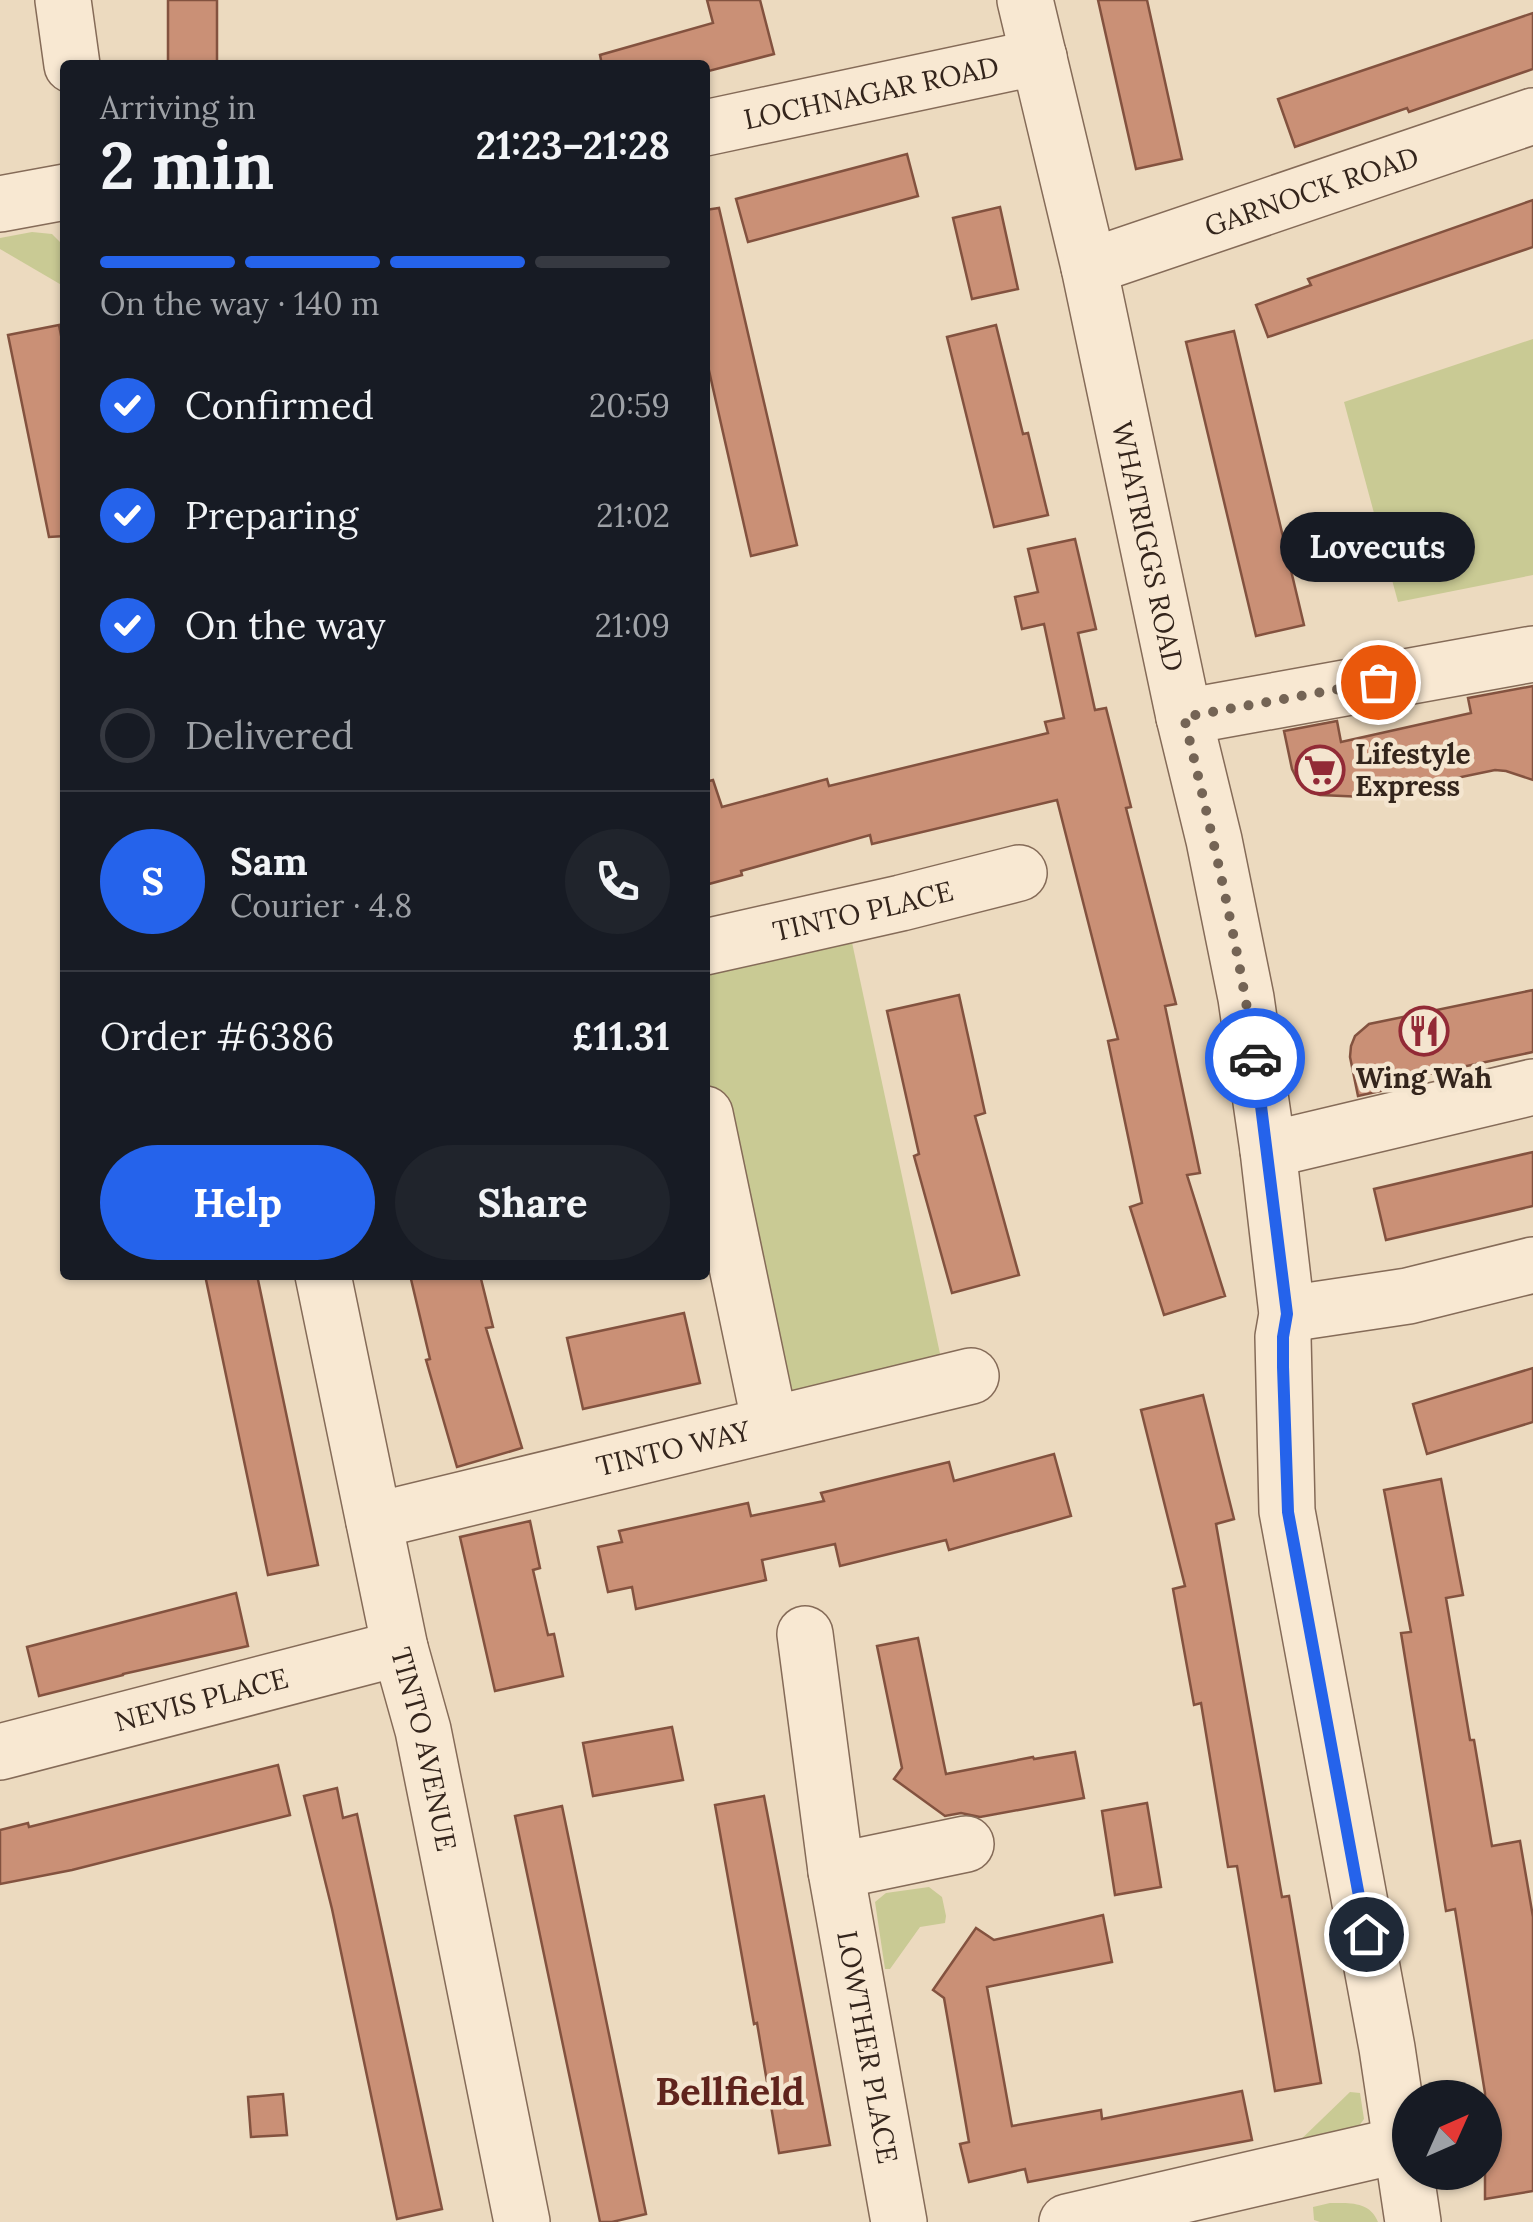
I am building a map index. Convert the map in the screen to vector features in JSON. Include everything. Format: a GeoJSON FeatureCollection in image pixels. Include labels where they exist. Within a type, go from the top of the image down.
{"type":"FeatureCollection","features":[{"type":"Feature","properties":{"kind":"street"},"geometry":{"type":"LineString","coordinates":[[63,0],[71,60]]}},
{"type":"Feature","properties":{"kind":"street","name":"WHATRIGGS ROAD"},"geometry":{"type":"LineString","coordinates":[[1025,0],[1089,267],[1246,998],[1287,1314],[1283,1355],[1288,1512],[1392,2090]]}},
{"type":"Feature","properties":{"kind":"street","name":"LOCHNAGAR ROAD"},"geometry":{"type":"LineString","coordinates":[[710,127],[1039,58]]}},
{"type":"Feature","properties":{"kind":"street","name":"GARNOCK ROAD"},"geometry":{"type":"LineString","coordinates":[[1089,267],[1533,116]]}},
{"type":"Feature","properties":{"kind":"street"},"geometry":{"type":"LineString","coordinates":[[0,204],[60,193]]}},
{"type":"Feature","properties":{"kind":"street"},"geometry":{"type":"LineString","coordinates":[[1184,717],[1533,654]]}},
{"type":"Feature","properties":{"kind":"street","name":"TINTO PLACE"},"geometry":{"type":"LineString","coordinates":[[710,946],[1019,873]]}},
{"type":"Feature","properties":{"kind":"street"},"geometry":{"type":"LineString","coordinates":[[1268,1150],[1533,1087]]}},
{"type":"Feature","properties":{"kind":"street"},"geometry":{"type":"LineString","coordinates":[[710,1138],[770,1424]]}},
{"type":"Feature","properties":{"kind":"street"},"geometry":{"type":"LineString","coordinates":[[1287,1314],[1408,1296],[1533,1264]]}},
{"type":"Feature","properties":{"kind":"street","name":"TINTO AVENUE"},"geometry":{"type":"LineString","coordinates":[[325,1280],[400,1648],[423,1730],[522,2222]]}},
{"type":"Feature","properties":{"kind":"street","name":"TINTO WAY"},"geometry":{"type":"LineString","coordinates":[[374,1521],[971,1376]]}},
{"type":"Feature","properties":{"kind":"street","name":"LOWTHER PLACE"},"geometry":{"type":"LineString","coordinates":[[806,1634],[836,1871],[899,2222]]}},
{"type":"Feature","properties":{"kind":"street","name":"NEVIS PLACE"},"geometry":{"type":"LineString","coordinates":[[0,1752],[400,1648]]}},
{"type":"Feature","properties":{"kind":"street"},"geometry":{"type":"LineString","coordinates":[[836,1871],[966,1844]]}},
{"type":"Feature","properties":{"kind":"street"},"geometry":{"type":"LineString","coordinates":[[1067,2222],[1392,2147]]}},
{"type":"Feature","properties":{"kind":"street","name":"WHATRIGGS ROAD"},"geometry":{"type":"LineString","coordinates":[[1408,2190],[1413,2222]]}},
{"type":"Feature","properties":{"kind":"green space"},"geometry":{"type":"Polygon","coordinates":[[[32,232],[52,234],[60,242],[60,284],[0,249],[0,238],[32,232]]]}},
{"type":"Feature","properties":{"kind":"green space"},"geometry":{"type":"Polygon","coordinates":[[[1533,339],[1533,575],[1398,602],[1344,402],[1533,339]]]}},
{"type":"Feature","properties":{"kind":"green space"},"geometry":{"type":"Polygon","coordinates":[[[847,919],[945,1377],[774,1418],[710,1111],[710,952],[847,919]]]}},
{"type":"Feature","properties":{"kind":"green space"},"geometry":{"type":"Polygon","coordinates":[[[929,1887],[942,1897],[945,1923],[920,1927],[890,1969],[885,1969],[875,1902],[886,1893],[929,1887]]]}},
{"type":"Feature","properties":{"kind":"green space"},"geometry":{"type":"Polygon","coordinates":[[[1350,2092],[1360,2093],[1364,2119],[1353,2134],[1291,2149],[1350,2092]]]}},
{"type":"Feature","properties":{"kind":"green space"},"geometry":{"type":"Polygon","coordinates":[[[1330,2203],[1364,2207],[1378,2222],[1314,2220],[1313,2207],[1330,2203]]]}},
{"type":"Feature","properties":{"kind":"building"},"geometry":{"type":"Polygon","coordinates":[[[168,0],[217,0],[217,60],[168,60],[168,0]]]}},
{"type":"Feature","properties":{"kind":"building"},"geometry":{"type":"Polygon","coordinates":[[[707,0],[760,0],[774,54],[710,71],[710,60],[601,60],[600,55],[713,23],[707,0]]]}},
{"type":"Feature","properties":{"kind":"building"},"geometry":{"type":"Polygon","coordinates":[[[1098,0],[1147,0],[1182,159],[1136,169],[1098,0]]]}},
{"type":"Feature","properties":{"kind":"building"},"geometry":{"type":"Polygon","coordinates":[[[1533,13],[1533,69],[1295,147],[1278,99],[1533,13]]]}},
{"type":"Feature","properties":{"kind":"building"},"geometry":{"type":"Polygon","coordinates":[[[907,154],[918,196],[748,242],[736,199],[907,154]]]}},
{"type":"Feature","properties":{"kind":"building"},"geometry":{"type":"Polygon","coordinates":[[[1533,200],[1533,247],[1268,337],[1256,305],[1311,285],[1308,279],[1533,200]]]}},
{"type":"Feature","properties":{"kind":"building"},"geometry":{"type":"Polygon","coordinates":[[[1000,207],[1018,289],[972,299],[953,218],[1000,207]]]}},
{"type":"Feature","properties":{"kind":"building"},"geometry":{"type":"Polygon","coordinates":[[[719,208],[797,545],[751,556],[710,375],[710,209],[719,208]]]}},
{"type":"Feature","properties":{"kind":"building"},"geometry":{"type":"Polygon","coordinates":[[[59,325],[60,536],[49,537],[8,335],[59,325]]]}},
{"type":"Feature","properties":{"kind":"building"},"geometry":{"type":"Polygon","coordinates":[[[996,325],[1048,515],[994,527],[947,337],[996,325]]]}},
{"type":"Feature","properties":{"kind":"building"},"geometry":{"type":"Polygon","coordinates":[[[1234,331],[1304,625],[1256,636],[1186,342],[1234,331]]]}},
{"type":"Feature","properties":{"kind":"building"},"geometry":{"type":"Polygon","coordinates":[[[1075,539],[1096,629],[1078,633],[1095,710],[1106,708],[1131,807],[1126,808],[1176,1004],[1165,1006],[1200,1173],[1187,1175],[1225,1296],[1164,1315],[1130,1207],[1142,1203],[1108,1041],[1118,1039],[1057,800],[872,844],[870,835],[741,871],[742,875],[710,884],[710,781],[713,780],[722,807],[827,779],[829,786],[1048,733],[1045,722],[1064,718],[1044,624],[1022,629],[1015,597],[1038,592],[1028,549],[1075,539]]]}},
{"type":"Feature","properties":{"kind":"building"},"geometry":{"type":"Polygon","coordinates":[[[1533,686],[1533,780],[1495,770],[1365,797],[1320,795],[1298,781],[1292,769],[1284,731],[1337,721],[1341,742],[1471,713],[1468,698],[1533,686]]]}},
{"type":"Feature","properties":{"kind":"building"},"geometry":{"type":"Polygon","coordinates":[[[1533,990],[1533,1052],[1405,1079],[1407,1085],[1358,1096],[1351,1046],[1355,1036],[1369,1024],[1533,990]]]}},
{"type":"Feature","properties":{"kind":"building"},"geometry":{"type":"Polygon","coordinates":[[[959,995],[985,1113],[975,1116],[1019,1275],[952,1293],[914,1156],[919,1154],[887,1011],[959,995]]]}},
{"type":"Feature","properties":{"kind":"building"},"geometry":{"type":"Polygon","coordinates":[[[1533,1152],[1533,1206],[1386,1240],[1374,1189],[1533,1152]]]}},
{"type":"Feature","properties":{"kind":"building"},"geometry":{"type":"Polygon","coordinates":[[[206,1280],[258,1280],[318,1565],[268,1575],[206,1280]]]}},
{"type":"Feature","properties":{"kind":"building"},"geometry":{"type":"Polygon","coordinates":[[[411,1280],[481,1280],[493,1327],[486,1328],[522,1448],[457,1467],[426,1360],[430,1359],[411,1280]]]}},
{"type":"Feature","properties":{"kind":"building"},"geometry":{"type":"Polygon","coordinates":[[[684,1313],[700,1383],[583,1409],[567,1338],[684,1313]]]}},
{"type":"Feature","properties":{"kind":"building"},"geometry":{"type":"Polygon","coordinates":[[[1533,1368],[1533,1422],[1427,1454],[1413,1404],[1533,1368]]]}},
{"type":"Feature","properties":{"kind":"building"},"geometry":{"type":"Polygon","coordinates":[[[1203,1395],[1234,1519],[1216,1524],[1282,1897],[1289,1896],[1321,2083],[1275,2091],[1237,1866],[1228,1867],[1201,1703],[1194,1705],[1173,1589],[1185,1586],[1141,1410],[1203,1395]]]}},
{"type":"Feature","properties":{"kind":"building"},"geometry":{"type":"Polygon","coordinates":[[[1054,1454],[1071,1516],[949,1550],[946,1540],[840,1566],[835,1544],[762,1560],[766,1580],[636,1609],[632,1587],[608,1592],[598,1547],[622,1542],[619,1531],[748,1503],[751,1516],[824,1501],[821,1493],[949,1462],[954,1481],[1054,1454]]]}},
{"type":"Feature","properties":{"kind":"building"},"geometry":{"type":"Polygon","coordinates":[[[1441,1479],[1463,1595],[1446,1598],[1492,1846],[1520,1841],[1533,1917],[1533,2191],[1485,2199],[1485,2190],[1502,2190],[1502,2080],[1483,2080],[1455,1909],[1446,1911],[1401,1633],[1411,1632],[1384,1490],[1441,1479]]]}},
{"type":"Feature","properties":{"kind":"building"},"geometry":{"type":"Polygon","coordinates":[[[530,1521],[540,1568],[533,1570],[548,1635],[554,1634],[563,1676],[495,1691],[460,1537],[530,1521]]]}},
{"type":"Feature","properties":{"kind":"building"},"geometry":{"type":"Polygon","coordinates":[[[236,1593],[248,1646],[39,1696],[27,1647],[236,1593]]]}},
{"type":"Feature","properties":{"kind":"building"},"geometry":{"type":"Polygon","coordinates":[[[918,1638],[946,1774],[1075,1752],[1084,1798],[980,1817],[961,1813],[945,1816],[894,1779],[902,1768],[877,1646],[918,1638]]]}},
{"type":"Feature","properties":{"kind":"building"},"geometry":{"type":"Polygon","coordinates":[[[672,1727],[683,1780],[593,1796],[583,1743],[672,1727]]]}},
{"type":"Feature","properties":{"kind":"building"},"geometry":{"type":"Polygon","coordinates":[[[278,1765],[290,1815],[72,1870],[0,1884],[0,1830],[28,1823],[29,1827],[278,1765]]]}},
{"type":"Feature","properties":{"kind":"building"},"geometry":{"type":"Polygon","coordinates":[[[337,1788],[343,1818],[357,1814],[442,2209],[397,2219],[332,1909],[304,1796],[337,1788]]]}},
{"type":"Feature","properties":{"kind":"building"},"geometry":{"type":"Polygon","coordinates":[[[764,1796],[830,2145],[779,2153],[715,1805],[764,1796]]]}},
{"type":"Feature","properties":{"kind":"building"},"geometry":{"type":"Polygon","coordinates":[[[1147,1803],[1161,1887],[1115,1895],[1102,1811],[1147,1803]]]}},
{"type":"Feature","properties":{"kind":"building"},"geometry":{"type":"Polygon","coordinates":[[[562,1806],[646,2214],[612,2222],[600,2222],[515,1816],[562,1806]]]}},
{"type":"Feature","properties":{"kind":"building"},"geometry":{"type":"Polygon","coordinates":[[[1103,1915],[1112,1962],[987,1987],[1012,2126],[1101,2110],[1102,2119],[1242,2091],[1252,2140],[1028,2182],[1025,2169],[969,2182],[960,2144],[969,2142],[944,1998],[933,1990],[976,1928],[994,1940],[1103,1915]]]}},
{"type":"Feature","properties":{"kind":"building"},"geometry":{"type":"Polygon","coordinates":[[[283,2094],[287,2135],[251,2137],[248,2097],[283,2094]]]}},
{"type":"Feature","properties":{"kind":"way so far"},"geometry":{"type":"LineString","coordinates":[[1255,1058],[1214,840],[1184,717],[1378,682]]}},
{"type":"Feature","properties":{"kind":"place","name":"Lovecuts"},"geometry":{"type":"Point","coordinates":[1378,682]}},
{"type":"Feature","properties":{"kind":"place","name":"Lifestyle Express"},"geometry":{"type":"Point","coordinates":[1320,770]}},
{"type":"Feature","properties":{"kind":"place","name":"Wing Wah"},"geometry":{"type":"Point","coordinates":[1424,1031]}},
{"type":"Feature","properties":{"kind":"district","name":"Bellfield"},"geometry":{"type":"Point","coordinates":[730,2091]}},
{"type":"Feature","properties":{"kind":"route"},"geometry":{"type":"LineString","coordinates":[[1255,1058],[1287,1314],[1283,1367],[1288,1512],[1366,1934]]}}]}
